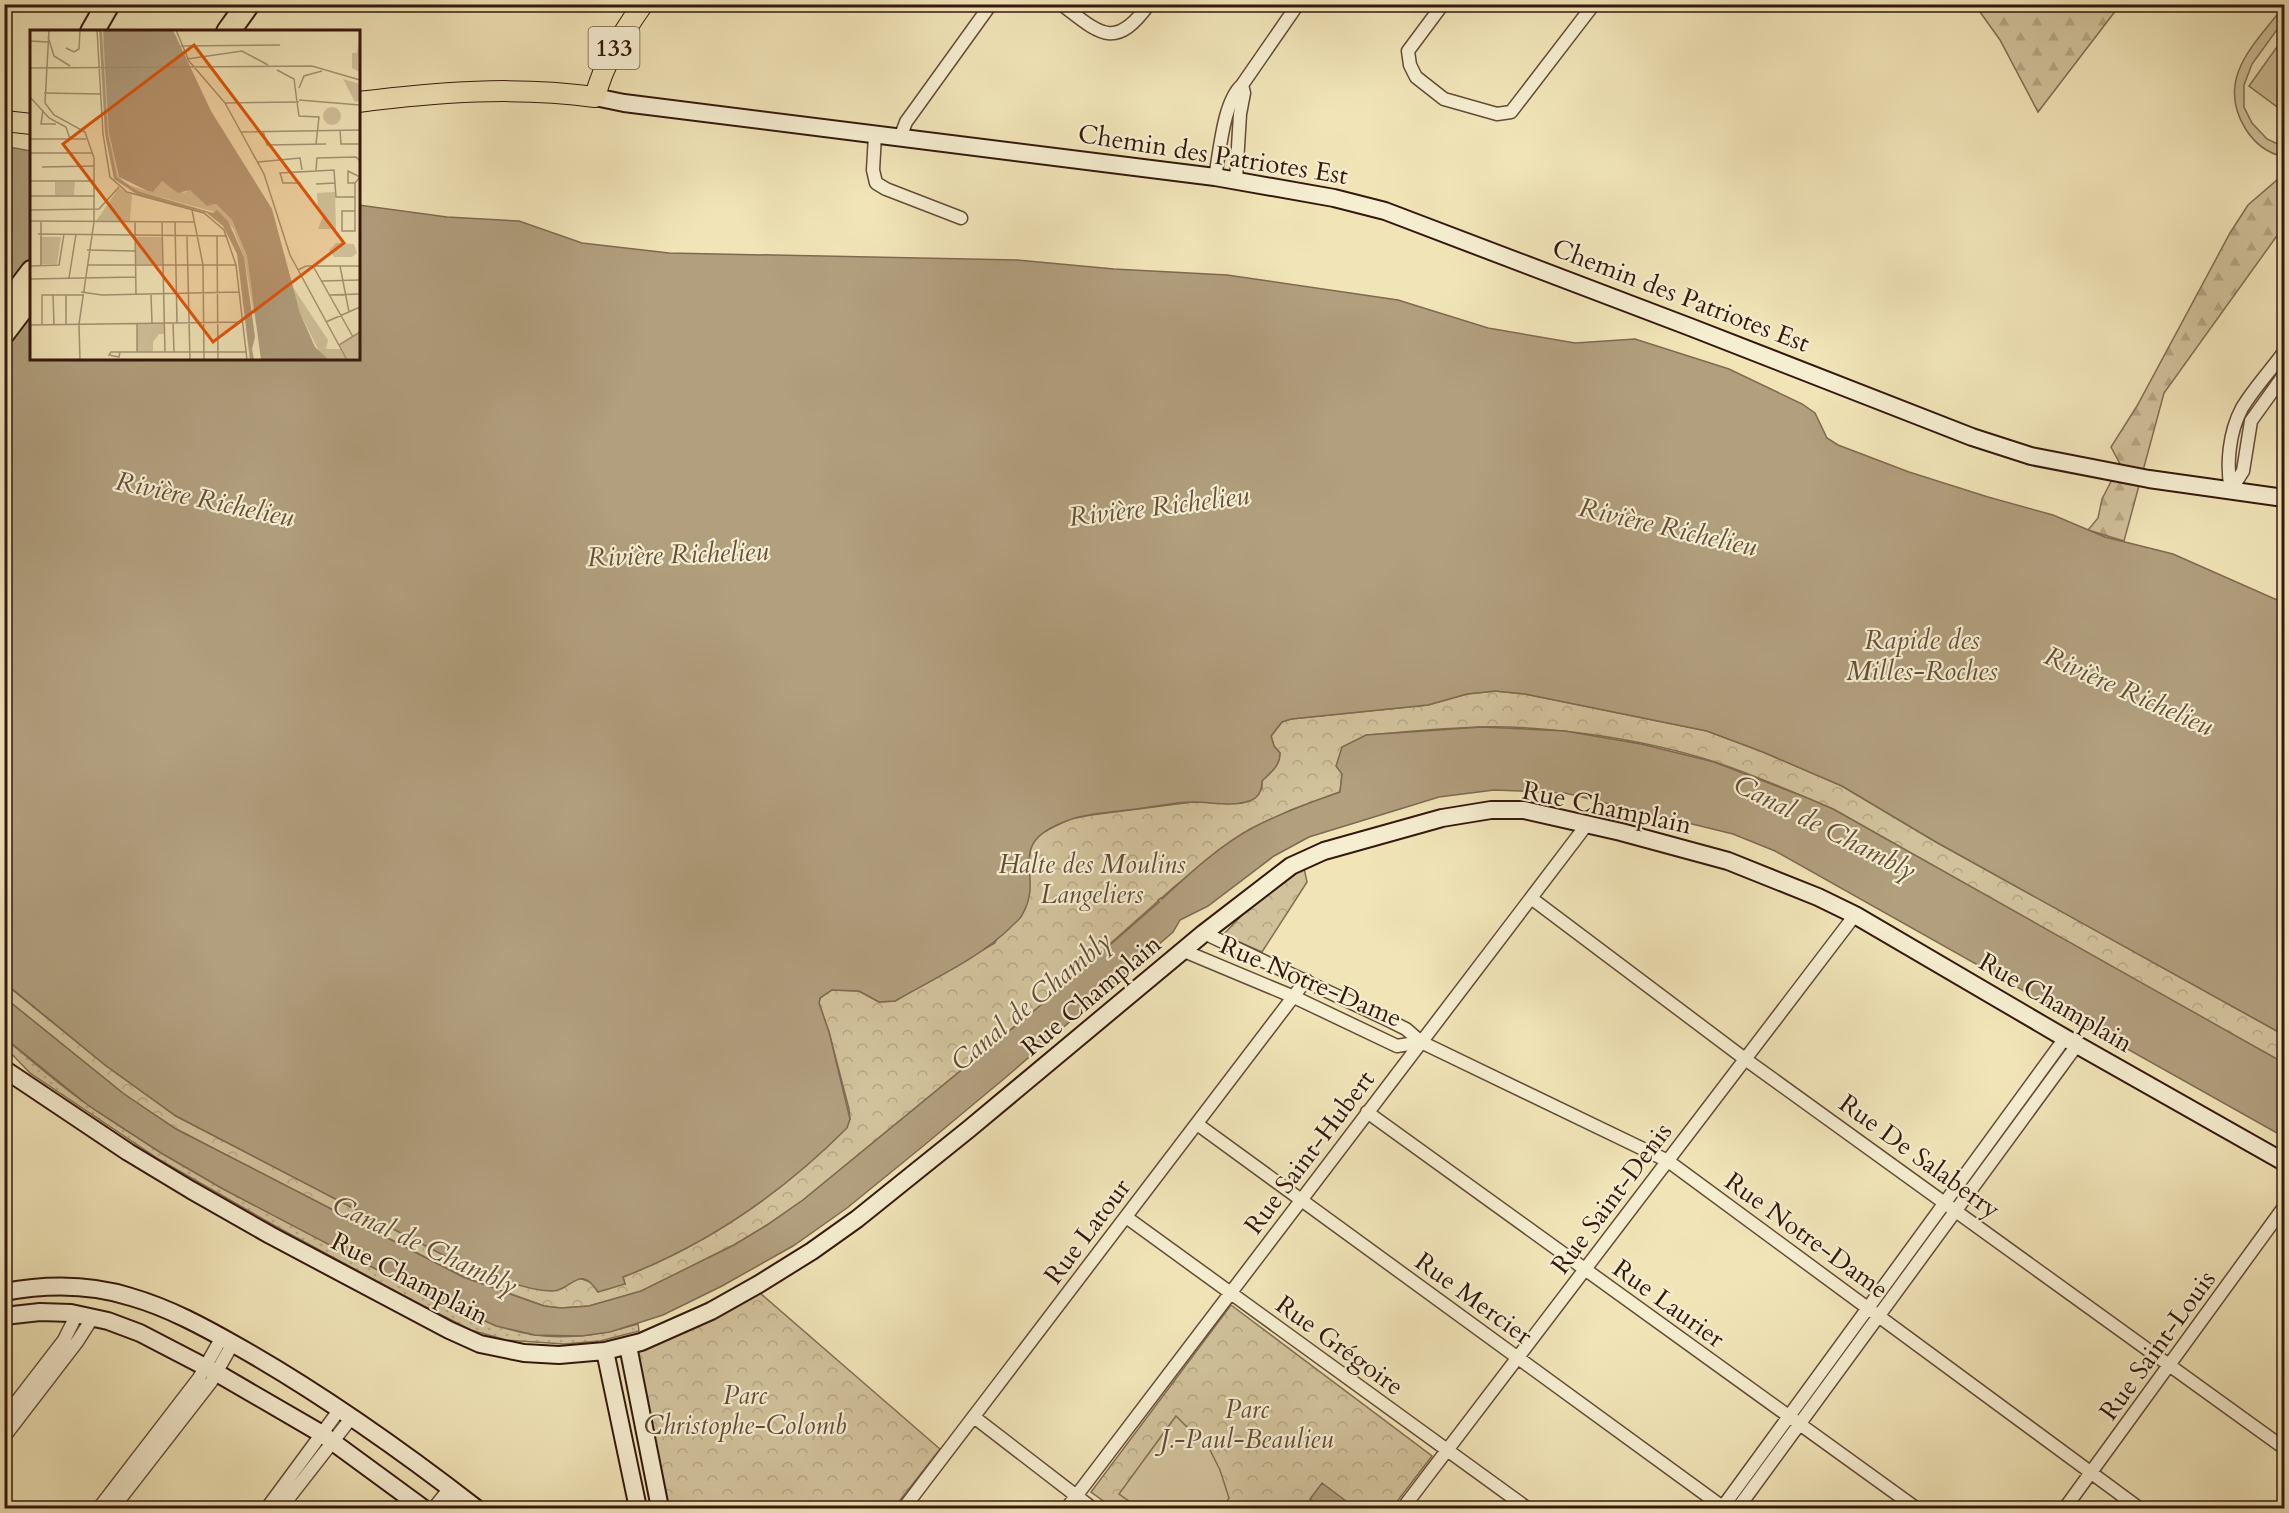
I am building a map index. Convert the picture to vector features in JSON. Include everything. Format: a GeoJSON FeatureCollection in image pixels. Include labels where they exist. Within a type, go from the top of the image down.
{"type":"FeatureCollection","features":[{"type":"Feature","properties":{"kind":"highway"},"geometry":{"type":"LineString","coordinates":[[93,30],[108,4]]}},
{"type":"Feature","properties":{"kind":"highway"},"geometry":{"type":"LineString","coordinates":[[212,30],[231,4]]}},
{"type":"Feature","properties":{"kind":"highway"},"geometry":{"type":"LineString","coordinates":[[229,30],[248,4]]}},
{"type":"Feature","properties":{"kind":"highway"},"geometry":{"type":"LineString","coordinates":[[4,309],[30,275]]}},
{"type":"Feature","properties":{"kind":"highway"},"geometry":{"type":"LineString","coordinates":[[4,332],[30,298]]}},
{"type":"Feature","properties":{"kind":"main road","name":"133"},"geometry":{"type":"LineString","coordinates":[[595,97],[601,73],[644,4]]}},
{"type":"Feature","properties":{"kind":"main road","name":"Chemin des Patriotes Est"},"geometry":{"type":"LineString","coordinates":[[360,102],[485,90],[533,90],[595,97]]}},
{"type":"Feature","properties":{"kind":"main road"},"geometry":{"type":"LineString","coordinates":[[4,121],[30,124]]}},
{"type":"Feature","properties":{"kind":"street"},"geometry":{"type":"LineString","coordinates":[[900,138],[906,122],[991,4]]}},
{"type":"Feature","properties":{"kind":"street"},"geometry":{"type":"LineString","coordinates":[[1061,4],[1095,30],[1110,34],[1125,31],[1137,21],[1149,4]]}},
{"type":"Feature","properties":{"kind":"street"},"geometry":{"type":"LineString","coordinates":[[1215,177],[1227,115],[1236,91],[1298,4]]}},
{"type":"Feature","properties":{"kind":"street"},"geometry":{"type":"LineString","coordinates":[[1443,4],[1408,51],[1410,65],[1416,77],[1444,99],[1497,114],[1511,112],[1594,4]]}},
{"type":"Feature","properties":{"kind":"street"},"geometry":{"type":"LineString","coordinates":[[1236,180],[1240,114],[1244,93],[1242,85]]}},
{"type":"Feature","properties":{"kind":"street","name":"Chemin des Patriotes Est"},"geometry":{"type":"LineString","coordinates":[[595,97],[624,103],[1215,177],[1334,198],[1385,211],[1961,433],[2031,456],[2149,479],[2284,498]]}},
{"type":"Feature","properties":{"kind":"street"},"geometry":{"type":"LineString","coordinates":[[875,135],[873,170],[876,183],[961,218]]}},
{"type":"Feature","properties":{"kind":"street"},"geometry":{"type":"LineString","coordinates":[[2231,490],[2227,469],[2237,419],[2243,407],[2284,352]]}},
{"type":"Feature","properties":{"kind":"street"},"geometry":{"type":"LineString","coordinates":[[2231,490],[2243,471],[2252,421],[2284,375]]}},
{"type":"Feature","properties":{"kind":"street","name":"Rue Champlain"},"geometry":{"type":"LineString","coordinates":[[4,1069],[119,1146],[191,1190],[278,1240],[448,1330],[480,1344],[524,1353],[559,1355],[605,1351],[628,1347],[711,1311],[812,1251],[867,1212],[1204,933],[1291,866],[1324,851],[1442,818],[1491,810],[1524,810],[1588,823],[1728,861],[1818,897],[1855,915],[2071,1042],[2284,1162]]}},
{"type":"Feature","properties":{"kind":"street","name":"Rue Saint-Hubert"},"geometry":{"type":"LineString","coordinates":[[1067,1509],[1229,1292],[1588,823]]}},
{"type":"Feature","properties":{"kind":"street","name":"Rue De Salaberry"},"geometry":{"type":"LineString","coordinates":[[1531,898],[1745,1059],[2284,1448]]}},
{"type":"Feature","properties":{"kind":"street","name":"Rue Saint-Denis"},"geometry":{"type":"LineString","coordinates":[[1403,1509],[1855,915]]}},
{"type":"Feature","properties":{"kind":"street","name":"Rue Notre-Dame"},"geometry":{"type":"LineString","coordinates":[[1204,933],[1406,1029],[1421,1042],[1668,1161],[2139,1509]]}},
{"type":"Feature","properties":{"kind":"street","name":"Rue Notre-Dame"},"geometry":{"type":"LineString","coordinates":[[1184,951],[1294,997],[1397,1046],[1421,1042]]}},
{"type":"Feature","properties":{"kind":"street","name":"Rue Latour"},"geometry":{"type":"LineString","coordinates":[[904,1509],[1306,980]]}},
{"type":"Feature","properties":{"kind":"street"},"geometry":{"type":"LineString","coordinates":[[1723,1508],[1789,1417],[1874,1311],[2071,1042]]}},
{"type":"Feature","properties":{"kind":"street","name":"Rue Laurier"},"geometry":{"type":"LineString","coordinates":[[1367,1113],[1916,1509]]}},
{"type":"Feature","properties":{"kind":"street","name":"Rue Mercier"},"geometry":{"type":"LineString","coordinates":[[1197,1124],[1723,1508]]}},
{"type":"Feature","properties":{"kind":"street","name":"Rue Saint-Louis"},"geometry":{"type":"LineString","coordinates":[[2065,1509],[2284,1207]]}},
{"type":"Feature","properties":{"kind":"street","name":"Rue Grégoire"},"geometry":{"type":"LineString","coordinates":[[1126,1217],[1527,1509]]}},
{"type":"Feature","properties":{"kind":"street"},"geometry":{"type":"LineString","coordinates":[[4,1292],[30,1287],[61,1286],[111,1292],[160,1307],[227,1340],[346,1413],[453,1498],[476,1509]]}},
{"type":"Feature","properties":{"kind":"street"},"geometry":{"type":"LineString","coordinates":[[1738,1509],[1800,1424],[1874,1311]]}},
{"type":"Feature","properties":{"kind":"street"},"geometry":{"type":"LineString","coordinates":[[4,1316],[40,1312],[85,1316],[140,1333],[211,1370],[328,1438],[423,1509]]}},
{"type":"Feature","properties":{"kind":"street"},"geometry":{"type":"LineString","coordinates":[[4,1418],[85,1316]]}},
{"type":"Feature","properties":{"kind":"street"},"geometry":{"type":"LineString","coordinates":[[4,1437],[77,1342],[85,1316]]}},
{"type":"Feature","properties":{"kind":"street"},"geometry":{"type":"LineString","coordinates":[[108,1506],[211,1370],[227,1340]]}},
{"type":"Feature","properties":{"kind":"street"},"geometry":{"type":"LineString","coordinates":[[628,1347],[660,1509]]}},
{"type":"Feature","properties":{"kind":"street"},"geometry":{"type":"LineString","coordinates":[[605,1351],[638,1509]]}},
{"type":"Feature","properties":{"kind":"street"},"geometry":{"type":"LineString","coordinates":[[281,1509],[346,1413]]}},
{"type":"Feature","properties":{"kind":"street"},"geometry":{"type":"LineString","coordinates":[[974,1417],[1092,1509]]}},
{"type":"Feature","properties":{"kind":"street"},"geometry":{"type":"LineString","coordinates":[[267,1509],[328,1438]]}},
{"type":"Feature","properties":{"kind":"street"},"geometry":{"type":"LineString","coordinates":[[633,1485],[653,1481]]}},
{"type":"Feature","properties":{"kind":"street"},"geometry":{"type":"LineString","coordinates":[[434,1509],[453,1498]]}},
{"type":"Feature","properties":{"kind":"green space"},"geometry":{"type":"Polygon","coordinates":[[[1975,5],[2120,5],[2038,112],[2000,40],[1975,5]]]}},
{"type":"Feature","properties":{"kind":"green space"},"geometry":{"type":"Polygon","coordinates":[[[2284,6],[2284,20],[2252,64],[2244,85],[2244,107],[2252,123],[2267,139],[2284,147],[2284,157],[2257,143],[2245,128],[2237,110],[2234,93],[2242,62],[2284,6]]]}},
{"type":"Feature","properties":{"kind":"green space"},"geometry":{"type":"Polygon","coordinates":[[[2284,37],[2284,112],[2249,86],[2284,37]]]}},
{"type":"Feature","properties":{"kind":"green space"},"geometry":{"type":"Polygon","coordinates":[[[2284,174],[2284,226],[2164,393],[2124,541],[2088,530],[2098,518],[2102,499],[2120,464],[2111,447],[2137,406],[2230,233],[2248,205],[2284,174]]]}},
{"type":"Feature","properties":{"kind":"green space","name":"Halte des Moulins Langeliers"},"geometry":{"type":"Polygon","coordinates":[[[1495,691],[1525,694],[1707,731],[1842,786],[1936,842],[2284,1035],[2284,1064],[1833,809],[1775,784],[1688,754],[1568,731],[1508,727],[1452,728],[1366,735],[1342,774],[1340,792],[1291,810],[1252,829],[1208,860],[1175,886],[1041,1005],[803,1200],[734,1245],[642,1291],[589,1306],[561,1308],[544,1306],[464,1277],[176,1129],[124,1094],[5,998],[4,983],[105,1065],[176,1116],[448,1257],[479,1271],[567,1285],[579,1278],[593,1283],[625,1284],[623,1277],[685,1249],[770,1195],[822,1152],[846,1128],[850,1119],[849,1109],[819,1003],[820,998],[832,990],[859,991],[879,1002],[895,1001],[995,943],[1029,864],[1031,844],[1038,835],[1070,819],[1091,815],[1193,802],[1241,803],[1249,801],[1262,789],[1262,781],[1278,762],[1280,753],[1274,746],[1271,736],[1282,722],[1291,719],[1428,705],[1467,694],[1495,691]]]}},
{"type":"Feature","properties":{"kind":"green space"},"geometry":{"type":"Polygon","coordinates":[[[1304,868],[1307,882],[1262,952],[1223,935],[1259,897],[1304,868]]]}},
{"type":"Feature","properties":{"kind":"green space"},"geometry":{"type":"Polygon","coordinates":[[[4,1038],[57,1082],[154,1148],[289,1223],[465,1312],[499,1326],[535,1335],[561,1337],[587,1335],[638,1324],[639,1331],[600,1341],[564,1344],[506,1340],[471,1330],[277,1227],[160,1160],[30,1073],[5,1047],[4,1038]]]}},
{"type":"Feature","properties":{"kind":"green space","name":"Parc Christophe-Colomb"},"geometry":{"type":"Polygon","coordinates":[[[760,1293],[940,1449],[894,1508],[665,1508],[632,1351],[690,1328],[760,1293]]]}},
{"type":"Feature","properties":{"kind":"green space","name":"Parc J.-Paul-Beaulieu"},"geometry":{"type":"Polygon","coordinates":[[[1231,1305],[1432,1456],[1392,1508],[1113,1508],[1091,1492],[1231,1305]]]}},
{"type":"Feature","properties":{"kind":"green space"},"geometry":{"type":"Polygon","coordinates":[[[1176,1416],[1210,1450],[1220,1470],[1229,1498],[1223,1508],[1139,1508],[1119,1494],[1176,1416]]]}},
{"type":"Feature","properties":{"kind":"water"},"geometry":{"type":"Polygon","coordinates":[[[4,146],[30,151],[30,360],[360,360],[360,205],[447,217],[519,221],[582,243],[669,253],[1017,260],[1114,269],[1227,275],[1398,300],[1488,328],[1575,343],[1635,339],[1729,369],[1802,404],[1815,413],[1827,438],[1838,445],[1909,472],[2053,515],[2105,537],[2173,554],[2284,603],[2284,1035],[1936,842],[1842,786],[1707,731],[1525,694],[1495,691],[1467,694],[1428,705],[1291,719],[1282,722],[1271,736],[1274,746],[1280,753],[1278,762],[1262,781],[1258,796],[1252,800],[1229,804],[1178,803],[1090,815],[1069,820],[1048,830],[1036,839],[1030,850],[1030,886],[1028,900],[1021,917],[984,949],[895,1001],[879,1002],[859,991],[832,990],[820,998],[819,1003],[829,1032],[850,1119],[847,1128],[797,1174],[743,1214],[685,1249],[623,1277],[625,1284],[598,1292],[585,1279],[551,1291],[526,1287],[484,1273],[447,1257],[176,1116],[105,1065],[5,983],[4,146]]]}},
{"type":"Feature","properties":{"kind":"water","name":"Canal de Chambly"},"geometry":{"type":"Polygon","coordinates":[[[1482,727],[1565,731],[1641,744],[1714,762],[1833,809],[2284,1063],[2284,1137],[1775,851],[1733,834],[1565,793],[1494,790],[1439,797],[1309,837],[1274,856],[1208,906],[1180,920],[1173,932],[1005,1078],[847,1208],[793,1246],[722,1286],[663,1315],[610,1332],[582,1336],[535,1335],[496,1326],[391,1277],[223,1189],[161,1153],[89,1106],[5,1038],[5,998],[124,1094],[176,1129],[463,1277],[544,1306],[561,1308],[589,1306],[641,1291],[734,1245],[803,1200],[1041,1005],[1159,902],[1158,900],[1217,851],[1241,834],[1264,822],[1340,792],[1342,774],[1336,766],[1342,747],[1366,735],[1482,727]]]}},
{"type":"Feature","properties":{"kind":"water"},"geometry":{"type":"Polygon","coordinates":[[[1322,1483],[1354,1507],[1322,1508],[1310,1499],[1322,1483]]]}},
{"type":"Feature","properties":{"kind":"water label","name":"Rivière Richelieu"},"geometry":{"type":"Point","coordinates":[205,499]}},
{"type":"Feature","properties":{"kind":"water label","name":"Rivière Richelieu"},"geometry":{"type":"Point","coordinates":[1159,506]}},
{"type":"Feature","properties":{"kind":"water label","name":"Rivière Richelieu"},"geometry":{"type":"Point","coordinates":[1668,527]}},
{"type":"Feature","properties":{"kind":"water label","name":"Rivière Richelieu"},"geometry":{"type":"Point","coordinates":[678,554]}},
{"type":"Feature","properties":{"kind":"water label","name":"Rapide des Milles-Roches"},"geometry":{"type":"Point","coordinates":[1922,656]}},
{"type":"Feature","properties":{"kind":"water label","name":"Rivière Richelieu"},"geometry":{"type":"Point","coordinates":[2129,691]}}]}
